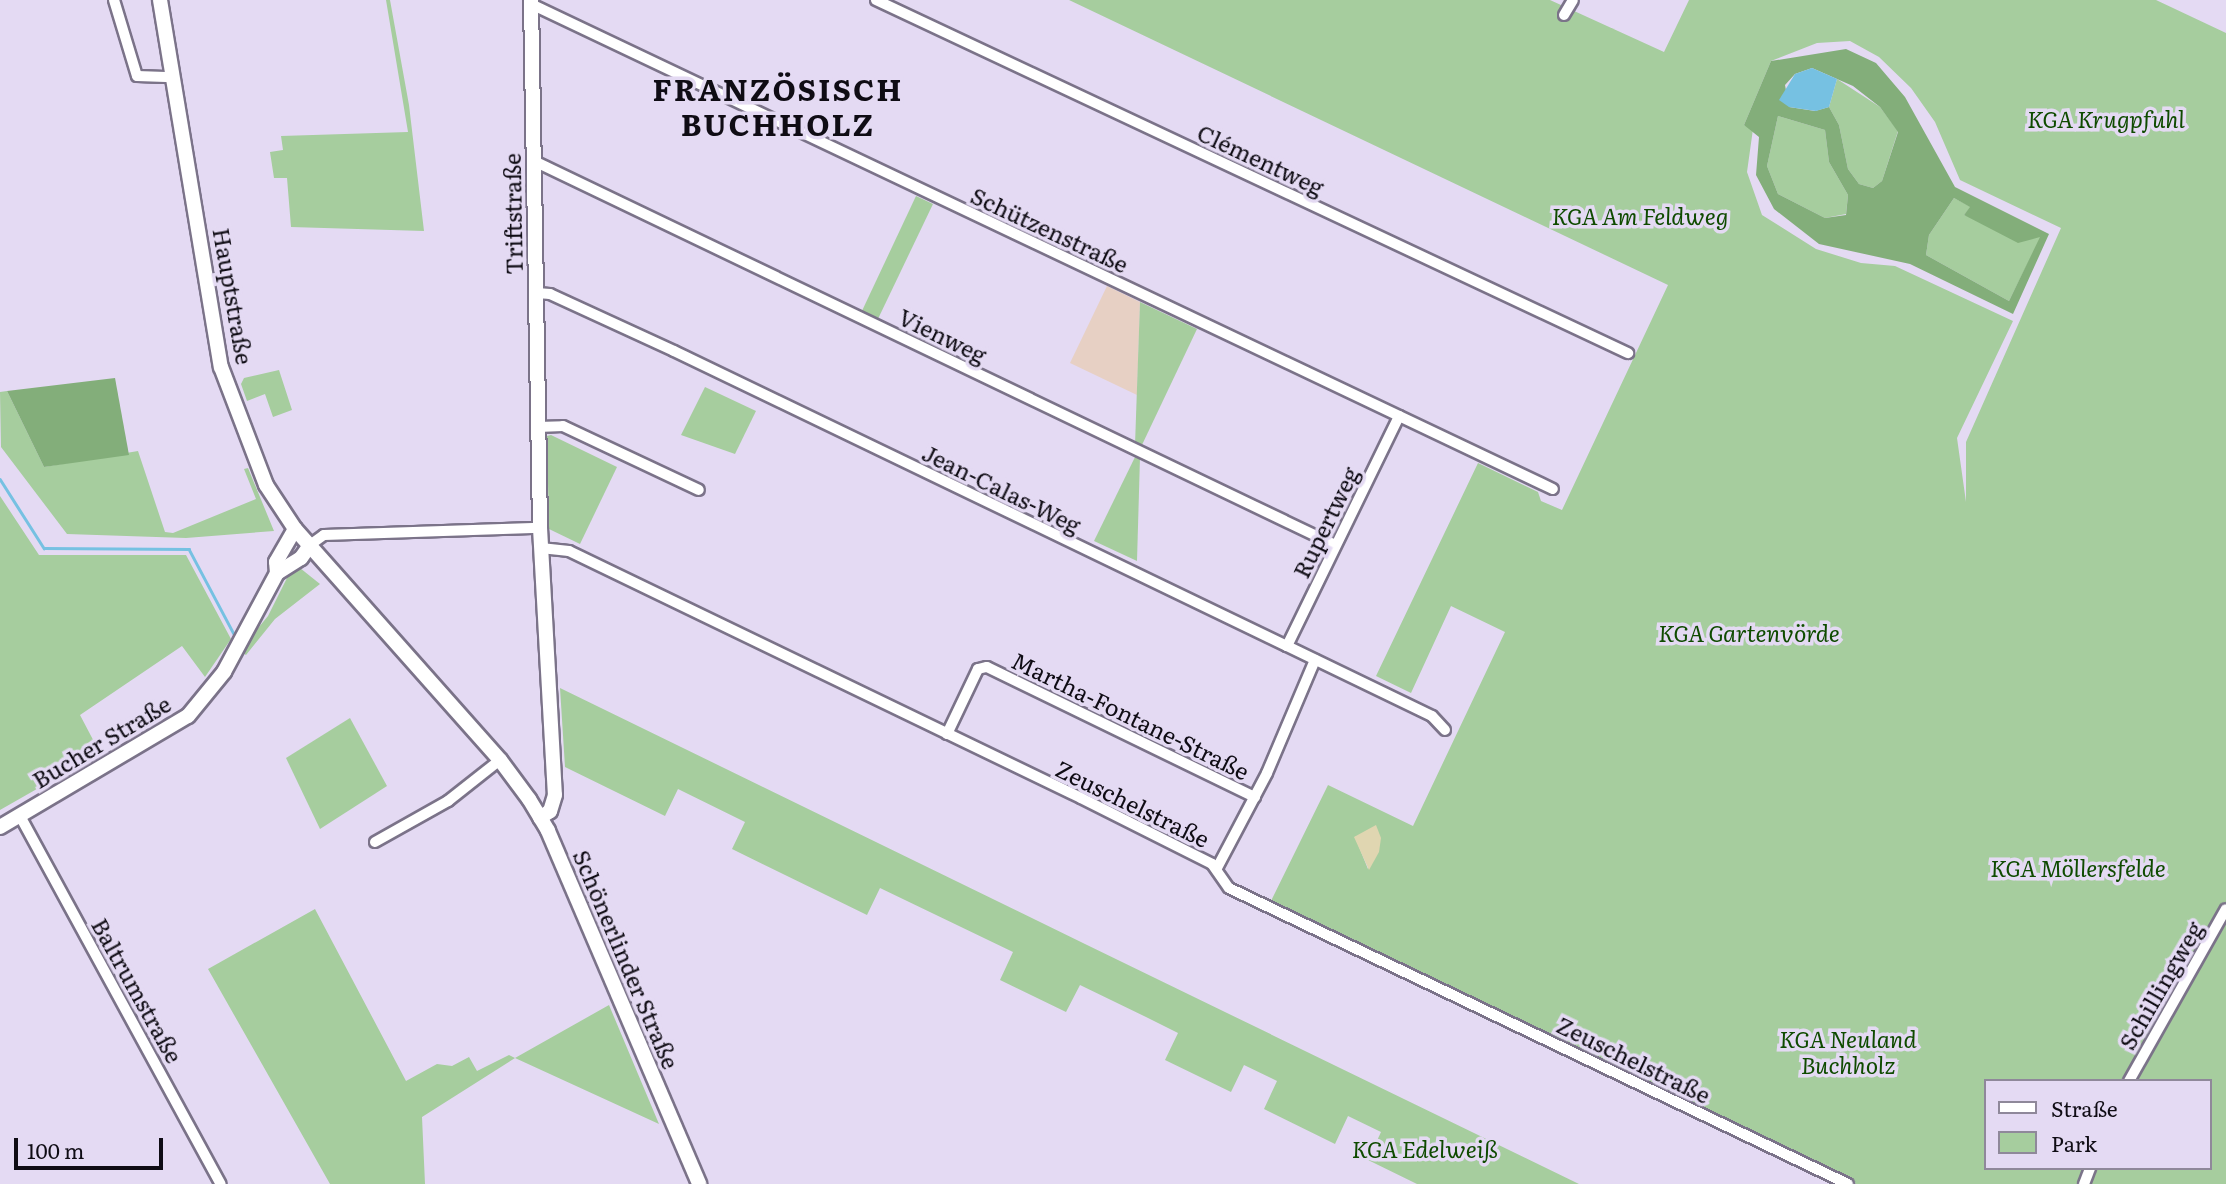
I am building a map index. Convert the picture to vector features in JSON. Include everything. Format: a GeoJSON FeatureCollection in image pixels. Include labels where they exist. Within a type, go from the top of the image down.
{"type":"FeatureCollection","features":[{"type":"Feature","properties":{"kind":"main road","name":"Hauptstraße"},"geometry":{"type":"LineString","coordinates":[[160,0],[220,367],[267,485],[295,528],[310,545]]}},
{"type":"Feature","properties":{"kind":"main road","name":"Triftstraße"},"geometry":{"type":"LineString","coordinates":[[531,2],[540,528],[555,795],[550,811],[540,818]]}},
{"type":"Feature","properties":{"kind":"main road","name":"Bucher Straße"},"geometry":{"type":"LineString","coordinates":[[277,573],[276,562],[295,528]]}},
{"type":"Feature","properties":{"kind":"main road","name":"Bucher Straße"},"geometry":{"type":"LineString","coordinates":[[0,827],[172,727],[200,704],[231,660],[277,573],[301,558],[310,545]]}},
{"type":"Feature","properties":{"kind":"main road","name":"Schönerlinder Straße"},"geometry":{"type":"LineString","coordinates":[[310,545],[500,760],[540,818],[699,1184]]}},
{"type":"Feature","properties":{"kind":"street"},"geometry":{"type":"LineString","coordinates":[[114,0],[137,76],[173,77]]}},
{"type":"Feature","properties":{"kind":"street","name":"Clémentweg"},"geometry":{"type":"LineString","coordinates":[[876,0],[1628,353]]}},
{"type":"Feature","properties":{"kind":"street"},"geometry":{"type":"LineString","coordinates":[[1564,15],[1573,0]]}},
{"type":"Feature","properties":{"kind":"street","name":"Schützenstraße"},"geometry":{"type":"LineString","coordinates":[[531,2],[1553,489]]}},
{"type":"Feature","properties":{"kind":"street","name":"Vienweg"},"geometry":{"type":"LineString","coordinates":[[534,162],[1335,545]]}},
{"type":"Feature","properties":{"kind":"street","name":"Jean-Calas-Weg"},"geometry":{"type":"LineString","coordinates":[[537,293],[550,294],[674,351],[1287,646],[1432,716],[1445,730]]}},
{"type":"Feature","properties":{"kind":"street","name":"Rupertweg"},"geometry":{"type":"LineString","coordinates":[[1287,646],[1399,416]]}},
{"type":"Feature","properties":{"kind":"street"},"geometry":{"type":"LineString","coordinates":[[538,426],[563,426],[699,490]]}},
{"type":"Feature","properties":{"kind":"street"},"geometry":{"type":"LineString","coordinates":[[310,545],[324,535],[540,528]]}},
{"type":"Feature","properties":{"kind":"street","name":"Zeuschelstraße"},"geometry":{"type":"LineString","coordinates":[[541,548],[569,551],[947,734],[1217,868],[1229,888],[1848,1184]]}},
{"type":"Feature","properties":{"kind":"street"},"geometry":{"type":"LineString","coordinates":[[1217,868],[1255,797],[1315,660]]}},
{"type":"Feature","properties":{"kind":"street","name":"Martha-Fontane-Straße"},"geometry":{"type":"LineString","coordinates":[[947,734],[978,669],[987,667],[1255,797]]}},
{"type":"Feature","properties":{"kind":"street"},"geometry":{"type":"LineString","coordinates":[[375,842],[448,801],[500,760]]}},
{"type":"Feature","properties":{"kind":"street","name":"Baltrumstraße"},"geometry":{"type":"LineString","coordinates":[[20,816],[222,1184]]}},
{"type":"Feature","properties":{"kind":"street","name":"Schillingweg"},"geometry":{"type":"LineString","coordinates":[[2130,1079],[2226,909]]}},
{"type":"Feature","properties":{"kind":"shaded area"},"geometry":{"type":"Polygon","coordinates":[[[1107,286],[1140,302],[1137,395],[1070,363],[1107,286]]]}},
{"type":"Feature","properties":{"kind":"green space"},"geometry":{"type":"Polygon","coordinates":[[[386,0],[390,0],[409,105],[424,231],[291,227],[287,178],[274,178],[270,152],[283,150],[281,136],[408,132],[386,0]]]}},
{"type":"Feature","properties":{"kind":"green space"},"geometry":{"type":"Polygon","coordinates":[[[1069,0],[1550,0],[1664,52],[1689,0],[2156,0],[2226,33],[2226,1184],[1856,1184],[1270,903],[1328,785],[1413,826],[1505,632],[1451,606],[1411,693],[1376,676],[1478,463],[1538,492],[1541,501],[1562,510],[1668,285],[1069,0]],[[1850,41],[1817,43],[1771,61],[1744,125],[1753,129],[1747,172],[1762,215],[1816,249],[1861,263],[1895,266],[2013,321],[1957,438],[1966,502],[1966,442],[2061,228],[1960,180],[1935,122],[1911,88],[1879,57],[1850,41]],[[1371,831],[1355,837],[1368,869],[1371,831]]]}},
{"type":"Feature","properties":{"kind":"green space"},"geometry":{"type":"Polygon","coordinates":[[[1846,49],[1876,63],[1905,97],[1955,187],[2049,234],[2013,314],[1910,264],[1819,244],[1774,209],[1756,175],[1759,137],[1744,125],[1771,61],[1846,49]],[[1812,68],[1795,74],[1785,85],[1789,107],[1815,111],[1829,107],[1839,125],[1848,169],[1859,184],[1873,188],[1882,181],[1898,132],[1880,107],[1853,86],[1812,68]],[[1778,116],[1767,166],[1778,194],[1825,218],[1846,215],[1848,195],[1829,162],[1825,130],[1778,116]],[[1954,198],[1929,235],[1926,255],[2009,301],[2040,237],[2018,243],[1964,215],[1970,207],[1954,198]]]}},
{"type":"Feature","properties":{"kind":"green space"},"geometry":{"type":"Polygon","coordinates":[[[1837,79],[1880,107],[1898,131],[1882,181],[1873,188],[1859,184],[1848,169],[1839,125],[1829,107],[1837,79]]]}},
{"type":"Feature","properties":{"kind":"green space"},"geometry":{"type":"Polygon","coordinates":[[[1778,116],[1825,130],[1829,162],[1848,195],[1846,214],[1825,218],[1778,194],[1767,166],[1778,116]]]}},
{"type":"Feature","properties":{"kind":"green space"},"geometry":{"type":"Polygon","coordinates":[[[916,196],[933,204],[877,321],[861,313],[916,196]]]}},
{"type":"Feature","properties":{"kind":"green space"},"geometry":{"type":"Polygon","coordinates":[[[1954,198],[1971,207],[1964,215],[2041,237],[2009,301],[1926,255],[1929,235],[1954,198]]]}},
{"type":"Feature","properties":{"kind":"green space"},"geometry":{"type":"Polygon","coordinates":[[[1140,302],[1197,329],[1141,447],[1135,445],[1140,302]]]}},
{"type":"Feature","properties":{"kind":"green space"},"geometry":{"type":"Polygon","coordinates":[[[279,370],[292,410],[273,417],[265,394],[247,401],[241,384],[244,378],[279,370]]]}},
{"type":"Feature","properties":{"kind":"green space"},"geometry":{"type":"Polygon","coordinates":[[[115,378],[129,455],[44,467],[7,391],[115,378]]]}},
{"type":"Feature","properties":{"kind":"green space"},"geometry":{"type":"Polygon","coordinates":[[[705,387],[756,411],[735,454],[681,435],[705,387]]]}},
{"type":"Feature","properties":{"kind":"green space"},"geometry":{"type":"Polygon","coordinates":[[[7,391],[44,467],[138,451],[165,532],[173,533],[256,499],[244,469],[248,468],[274,531],[186,538],[67,534],[1,447],[0,392],[7,391]]]}},
{"type":"Feature","properties":{"kind":"green space"},"geometry":{"type":"Polygon","coordinates":[[[551,435],[617,467],[580,544],[549,529],[547,436],[551,435]]]}},
{"type":"Feature","properties":{"kind":"green space"},"geometry":{"type":"Polygon","coordinates":[[[1136,455],[1140,457],[1137,561],[1094,541],[1136,455]]]}},
{"type":"Feature","properties":{"kind":"green space"},"geometry":{"type":"Polygon","coordinates":[[[0,496],[39,555],[186,555],[231,639],[205,677],[182,646],[80,715],[100,753],[0,810],[0,496]]]}},
{"type":"Feature","properties":{"kind":"green space"},"geometry":{"type":"Polygon","coordinates":[[[300,568],[320,584],[275,619],[246,655],[242,652],[268,616],[288,576],[300,568]]]}},
{"type":"Feature","properties":{"kind":"green space","name":"KGA Edelweiß"},"geometry":{"type":"Polygon","coordinates":[[[560,688],[1579,1184],[1417,1184],[1368,1160],[1381,1132],[1348,1116],[1335,1144],[1264,1109],[1277,1081],[1244,1065],[1231,1092],[1165,1060],[1178,1033],[1080,985],[1066,1012],[1000,980],[1013,952],[880,888],[867,915],[732,849],[745,822],[678,789],[665,816],[565,767],[560,688]]]}},
{"type":"Feature","properties":{"kind":"green space"},"geometry":{"type":"Polygon","coordinates":[[[350,718],[387,786],[320,829],[286,758],[350,718]]]}},
{"type":"Feature","properties":{"kind":"green space"},"geometry":{"type":"Polygon","coordinates":[[[315,909],[406,1081],[437,1064],[452,1066],[469,1057],[477,1071],[509,1055],[515,1058],[422,1117],[425,1184],[330,1184],[208,969],[315,909]]]}},
{"type":"Feature","properties":{"kind":"green space"},"geometry":{"type":"Polygon","coordinates":[[[609,1005],[659,1124],[515,1058],[609,1005]]]}},
{"type":"Feature","properties":{"kind":"sand"},"geometry":{"type":"Polygon","coordinates":[[[1376,825],[1381,838],[1379,852],[1369,870],[1354,837],[1376,825]]]}},
{"type":"Feature","properties":{"kind":"water"},"geometry":{"type":"Polygon","coordinates":[[[1812,68],[1837,79],[1829,107],[1816,111],[1789,107],[1779,100],[1795,74],[1812,68]]]}},
{"type":"Feature","properties":{"kind":"waterway"},"geometry":{"type":"LineString","coordinates":[[0,479],[44,548],[189,549],[234,634]]}},
{"type":"Feature","properties":{"kind":"district","name":"FRANZÖSISCH BUCHHOLZ"},"geometry":{"type":"Point","coordinates":[778,105]}},
{"type":"Feature","properties":{"kind":"park label","name":"KGA Krugpfuhl"},"geometry":{"type":"Point","coordinates":[2106,118]}},
{"type":"Feature","properties":{"kind":"park label","name":"KGA Am Feldweg"},"geometry":{"type":"Point","coordinates":[1640,215]}},
{"type":"Feature","properties":{"kind":"park label","name":"KGA Gartenvörde"},"geometry":{"type":"Point","coordinates":[1749,632]}},
{"type":"Feature","properties":{"kind":"park label","name":"KGA Möllersfelde"},"geometry":{"type":"Point","coordinates":[2078,867]}},
{"type":"Feature","properties":{"kind":"park label","name":"KGA Neuland Buchholz"},"geometry":{"type":"Point","coordinates":[1848,1051]}}]}
